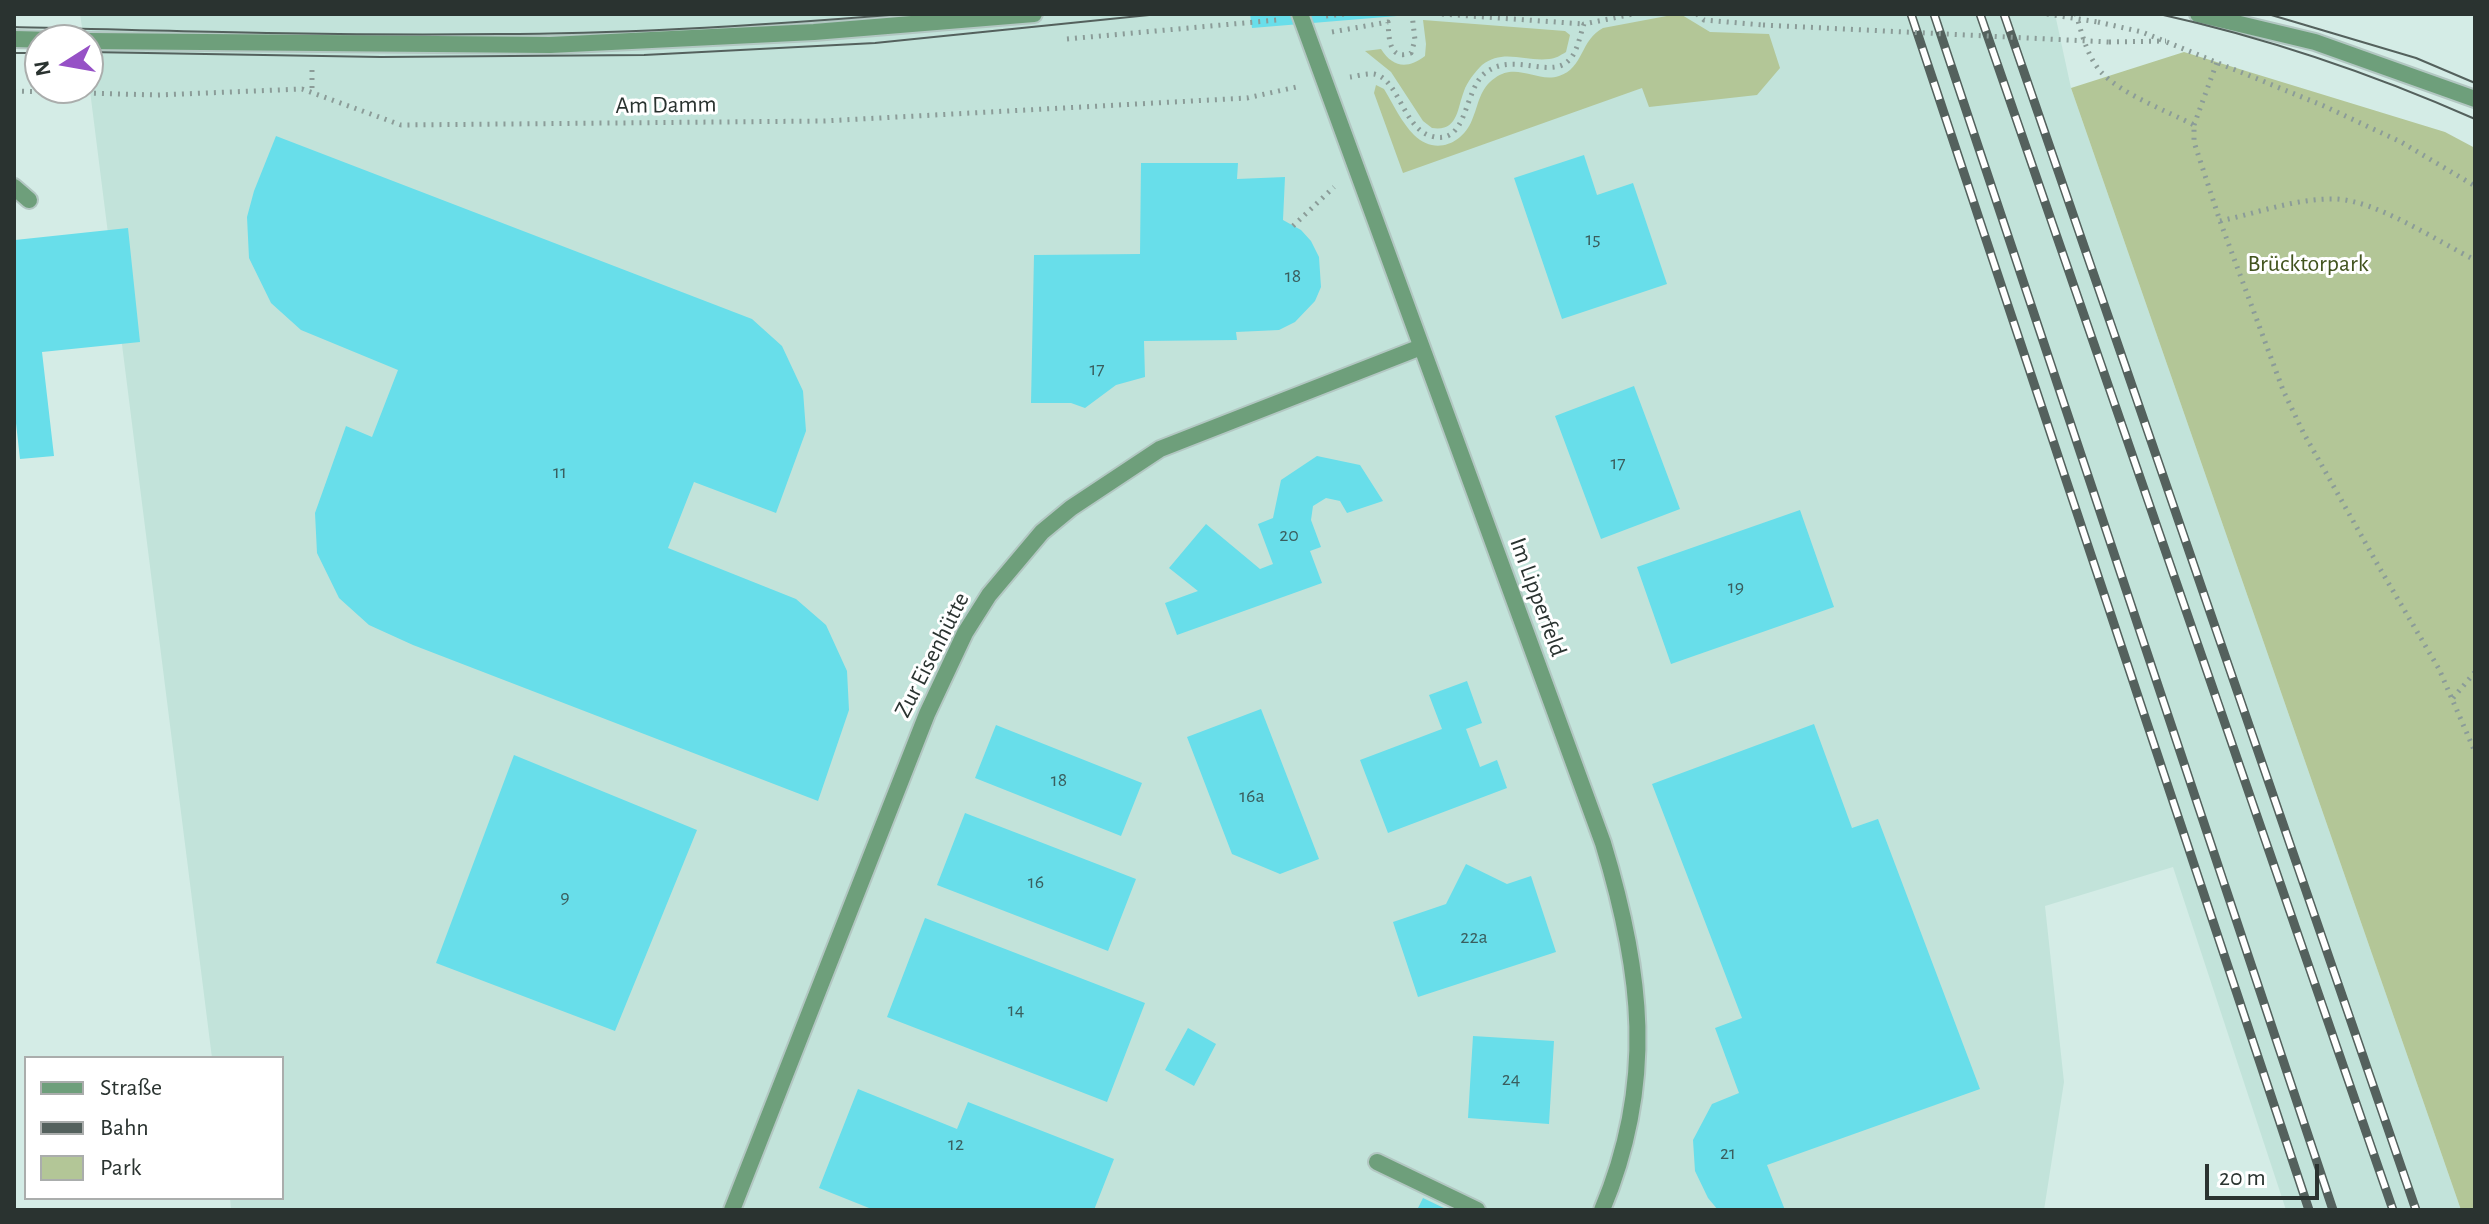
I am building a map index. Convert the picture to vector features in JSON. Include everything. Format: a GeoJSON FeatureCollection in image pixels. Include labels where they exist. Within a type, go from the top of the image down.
{"type":"FeatureCollection","features":[{"type":"Feature","properties":{"kind":"street"},"geometry":{"type":"LineString","coordinates":[[104,41],[550,45],[814,32],[1034,14]]}},
{"type":"Feature","properties":{"kind":"street"},"geometry":{"type":"LineString","coordinates":[[2198,14],[2315,42],[2475,99]]}},
{"type":"Feature","properties":{"kind":"street","name":"Im Lipperfeld"},"geometry":{"type":"LineString","coordinates":[[1306,15],[1308,36],[1323,82],[1603,843],[1629,942],[1637,998],[1636,1069],[1625,1139],[1602,1210]]}},
{"type":"Feature","properties":{"kind":"street"},"geometry":{"type":"LineString","coordinates":[[14,187],[29,200]]}},
{"type":"Feature","properties":{"kind":"street","name":"Zur Eisenhütte"},"geometry":{"type":"LineString","coordinates":[[732,1210],[927,714],[965,633],[989,595],[1042,532],[1071,508],[1160,449],[1421,347]]}},
{"type":"Feature","properties":{"kind":"street"},"geometry":{"type":"LineString","coordinates":[[1377,1162],[1477,1210]]}},
{"type":"Feature","properties":{"kind":"path"},"geometry":{"type":"LineString","coordinates":[[1306,15],[1344,14]]}},
{"type":"Feature","properties":{"kind":"path"},"geometry":{"type":"LineString","coordinates":[[1308,36],[1388,22],[1391,49],[1396,54],[1404,55],[1411,53],[1415,47],[1412,14]]}},
{"type":"Feature","properties":{"kind":"path"},"geometry":{"type":"LineString","coordinates":[[1442,14],[1584,24],[1633,14]]}},
{"type":"Feature","properties":{"kind":"path"},"geometry":{"type":"LineString","coordinates":[[1697,14],[1704,20],[1763,25],[2109,42],[2167,41]]}},
{"type":"Feature","properties":{"kind":"path"},"geometry":{"type":"LineString","coordinates":[[2047,14],[2098,22],[2167,41],[2370,127],[2475,186]]}},
{"type":"Feature","properties":{"kind":"path"},"geometry":{"type":"LineString","coordinates":[[2076,14],[2090,55],[2101,72],[2131,92],[2194,125]]}},
{"type":"Feature","properties":{"kind":"path"},"geometry":{"type":"LineString","coordinates":[[1067,39],[1282,20]]}},
{"type":"Feature","properties":{"kind":"path","name":"Am Damm"},"geometry":{"type":"LineString","coordinates":[[14,91],[157,95],[302,89],[401,125],[761,122],[1247,98],[1373,74],[1389,86],[1418,130],[1440,138],[1448,136],[1460,124],[1473,86],[1488,71],[1506,63],[1541,68],[1561,67],[1573,56],[1584,24]]}},
{"type":"Feature","properties":{"kind":"path"},"geometry":{"type":"LineString","coordinates":[[311,56],[312,93]]}},
{"type":"Feature","properties":{"kind":"path"},"geometry":{"type":"LineString","coordinates":[[2217,62],[2194,125],[2194,142],[2283,390],[2303,432],[2439,669],[2475,752]]}},
{"type":"Feature","properties":{"kind":"path"},"geometry":{"type":"LineString","coordinates":[[1293,226],[1354,166]]}},
{"type":"Feature","properties":{"kind":"path"},"geometry":{"type":"LineString","coordinates":[[2220,221],[2318,201],[2351,201],[2374,208],[2475,260]]}},
{"type":"Feature","properties":{"kind":"path"},"geometry":{"type":"LineString","coordinates":[[2453,698],[2475,672]]}},
{"type":"Feature","properties":{"kind":"shaded area"},"geometry":{"type":"Polygon","coordinates":[[[80,14],[2055,14],[2071,88],[2461,1210],[2286,1210],[2173,867],[2045,906],[2064,1082],[2044,1210],[231,1210],[230,1200],[284,1200],[284,1056],[212,1056],[92,104],[104,104],[104,24],[82,24],[80,14]]]}},
{"type":"Feature","properties":{"kind":"green space"},"geometry":{"type":"Polygon","coordinates":[[[1682,15],[1710,32],[1769,34],[1780,68],[1757,95],[1649,107],[1642,88],[1403,173],[1374,93],[1376,85],[1384,89],[1414,135],[1430,145],[1439,146],[1462,136],[1483,92],[1495,78],[1511,72],[1559,76],[1573,67],[1590,39],[1603,28],[1682,15]]]}},
{"type":"Feature","properties":{"kind":"green space"},"geometry":{"type":"Polygon","coordinates":[[[1423,20],[1565,31],[1570,35],[1566,52],[1556,58],[1506,56],[1482,65],[1467,84],[1452,123],[1432,128],[1423,121],[1391,72],[1365,51],[1381,49],[1391,60],[1407,65],[1419,60],[1425,56],[1423,20]]]}},
{"type":"Feature","properties":{"kind":"green space","name":"Brücktorpark"},"geometry":{"type":"Polygon","coordinates":[[[2184,52],[2445,132],[2475,148],[2475,1210],[2461,1210],[2071,88],[2184,52]]]}},
{"type":"Feature","properties":{"kind":"building"},"geometry":{"type":"Polygon","coordinates":[[[1250,14],[1397,14],[1397,16],[1252,28],[1250,14]]]}},
{"type":"Feature","properties":{"kind":"building"},"geometry":{"type":"Polygon","coordinates":[[[276,136],[752,319],[782,346],[803,391],[806,431],[776,513],[694,482],[668,548],[796,599],[826,625],[847,671],[849,710],[818,801],[413,645],[369,625],[339,598],[317,553],[315,513],[346,426],[372,437],[398,370],[301,330],[271,303],[249,258],[247,217],[276,136]]]}},
{"type":"Feature","properties":{"kind":"building"},"geometry":{"type":"Polygon","coordinates":[[[1584,155],[1597,195],[1633,183],[1667,284],[1562,319],[1514,178],[1584,155]]]}},
{"type":"Feature","properties":{"kind":"building"},"geometry":{"type":"Polygon","coordinates":[[[1141,163],[1238,163],[1237,179],[1285,177],[1283,220],[1301,230],[1319,257],[1321,287],[1315,301],[1295,322],[1279,330],[1236,332],[1237,340],[1144,341],[1145,377],[1116,385],[1085,408],[1071,403],[1031,403],[1034,255],[1140,254],[1141,163]]]}},
{"type":"Feature","properties":{"kind":"building"},"geometry":{"type":"Polygon","coordinates":[[[128,228],[140,342],[42,352],[54,456],[20,459],[14,405],[15,240],[128,228]]]}},
{"type":"Feature","properties":{"kind":"building"},"geometry":{"type":"Polygon","coordinates":[[[1634,386],[1680,509],[1601,539],[1555,416],[1634,386]]]}},
{"type":"Feature","properties":{"kind":"building"},"geometry":{"type":"Polygon","coordinates":[[[1317,456],[1360,465],[1383,501],[1347,513],[1340,501],[1326,498],[1313,506],[1311,520],[1321,547],[1310,551],[1322,583],[1177,635],[1165,603],[1198,591],[1169,568],[1206,524],[1260,569],[1273,564],[1258,524],[1273,518],[1281,480],[1317,456]]]}},
{"type":"Feature","properties":{"kind":"building"},"geometry":{"type":"Polygon","coordinates":[[[1800,510],[1834,607],[1671,664],[1637,567],[1800,510]]]}},
{"type":"Feature","properties":{"kind":"building"},"geometry":{"type":"Polygon","coordinates":[[[1467,681],[1482,723],[1466,729],[1480,767],[1497,760],[1507,788],[1388,833],[1360,760],[1442,729],[1429,695],[1467,681]]]}},
{"type":"Feature","properties":{"kind":"building"},"geometry":{"type":"Polygon","coordinates":[[[1261,709],[1319,859],[1280,874],[1232,854],[1187,737],[1261,709]]]}},
{"type":"Feature","properties":{"kind":"building"},"geometry":{"type":"Polygon","coordinates":[[[1814,724],[1852,828],[1878,819],[1980,1089],[1767,1165],[1785,1210],[1718,1210],[1708,1198],[1695,1171],[1693,1140],[1712,1104],[1739,1093],[1715,1028],[1742,1018],[1652,784],[1814,724]]]}},
{"type":"Feature","properties":{"kind":"building"},"geometry":{"type":"Polygon","coordinates":[[[996,725],[1142,783],[1121,836],[975,778],[996,725]]]}},
{"type":"Feature","properties":{"kind":"building"},"geometry":{"type":"Polygon","coordinates":[[[514,755],[697,830],[615,1031],[436,963],[514,755]]]}},
{"type":"Feature","properties":{"kind":"building"},"geometry":{"type":"Polygon","coordinates":[[[965,813],[1136,879],[1108,951],[937,885],[965,813]]]}},
{"type":"Feature","properties":{"kind":"building"},"geometry":{"type":"Polygon","coordinates":[[[1466,864],[1507,884],[1531,876],[1556,952],[1418,997],[1393,922],[1446,904],[1466,864]]]}},
{"type":"Feature","properties":{"kind":"building"},"geometry":{"type":"Polygon","coordinates":[[[925,918],[1145,1003],[1107,1102],[887,1017],[925,918]]]}},
{"type":"Feature","properties":{"kind":"building"},"geometry":{"type":"Polygon","coordinates":[[[1188,1028],[1216,1044],[1194,1086],[1165,1070],[1188,1028]]]}},
{"type":"Feature","properties":{"kind":"building"},"geometry":{"type":"Polygon","coordinates":[[[1473,1036],[1554,1041],[1549,1124],[1468,1118],[1473,1036]]]}},
{"type":"Feature","properties":{"kind":"building"},"geometry":{"type":"Polygon","coordinates":[[[858,1089],[957,1129],[968,1102],[1114,1159],[1094,1210],[874,1210],[819,1188],[858,1089]]]}},
{"type":"Feature","properties":{"kind":"building"},"geometry":{"type":"Polygon","coordinates":[[[1423,1198],[1448,1210],[1417,1210],[1423,1198]]]}},
{"type":"Feature","properties":{"kind":"tram line"},"geometry":{"type":"LineString","coordinates":[[14,27],[317,34],[549,34],[700,28],[902,14]]}},
{"type":"Feature","properties":{"kind":"tram line"},"geometry":{"type":"LineString","coordinates":[[104,52],[381,57],[644,55],[875,43],[1159,14]]}},
{"type":"Feature","properties":{"kind":"tram line"},"geometry":{"type":"LineString","coordinates":[[2159,14],[2240,34],[2320,59],[2475,119]]}},
{"type":"Feature","properties":{"kind":"tram line"},"geometry":{"type":"LineString","coordinates":[[2268,14],[2416,58],[2475,83]]}},
{"type":"Feature","properties":{"kind":"tram line"},"geometry":{"type":"LineString","coordinates":[[14,53],[24,53]]}},
{"type":"Feature","properties":{"kind":"railway"},"geometry":{"type":"LineString","coordinates":[[1911,14],[2309,1210]]}},
{"type":"Feature","properties":{"kind":"railway"},"geometry":{"type":"LineString","coordinates":[[1934,14],[2333,1210]]}},
{"type":"Feature","properties":{"kind":"railway"},"geometry":{"type":"LineString","coordinates":[[1980,14],[2393,1210]]}},
{"type":"Feature","properties":{"kind":"railway"},"geometry":{"type":"LineString","coordinates":[[2004,14],[2416,1210]]}}]}
